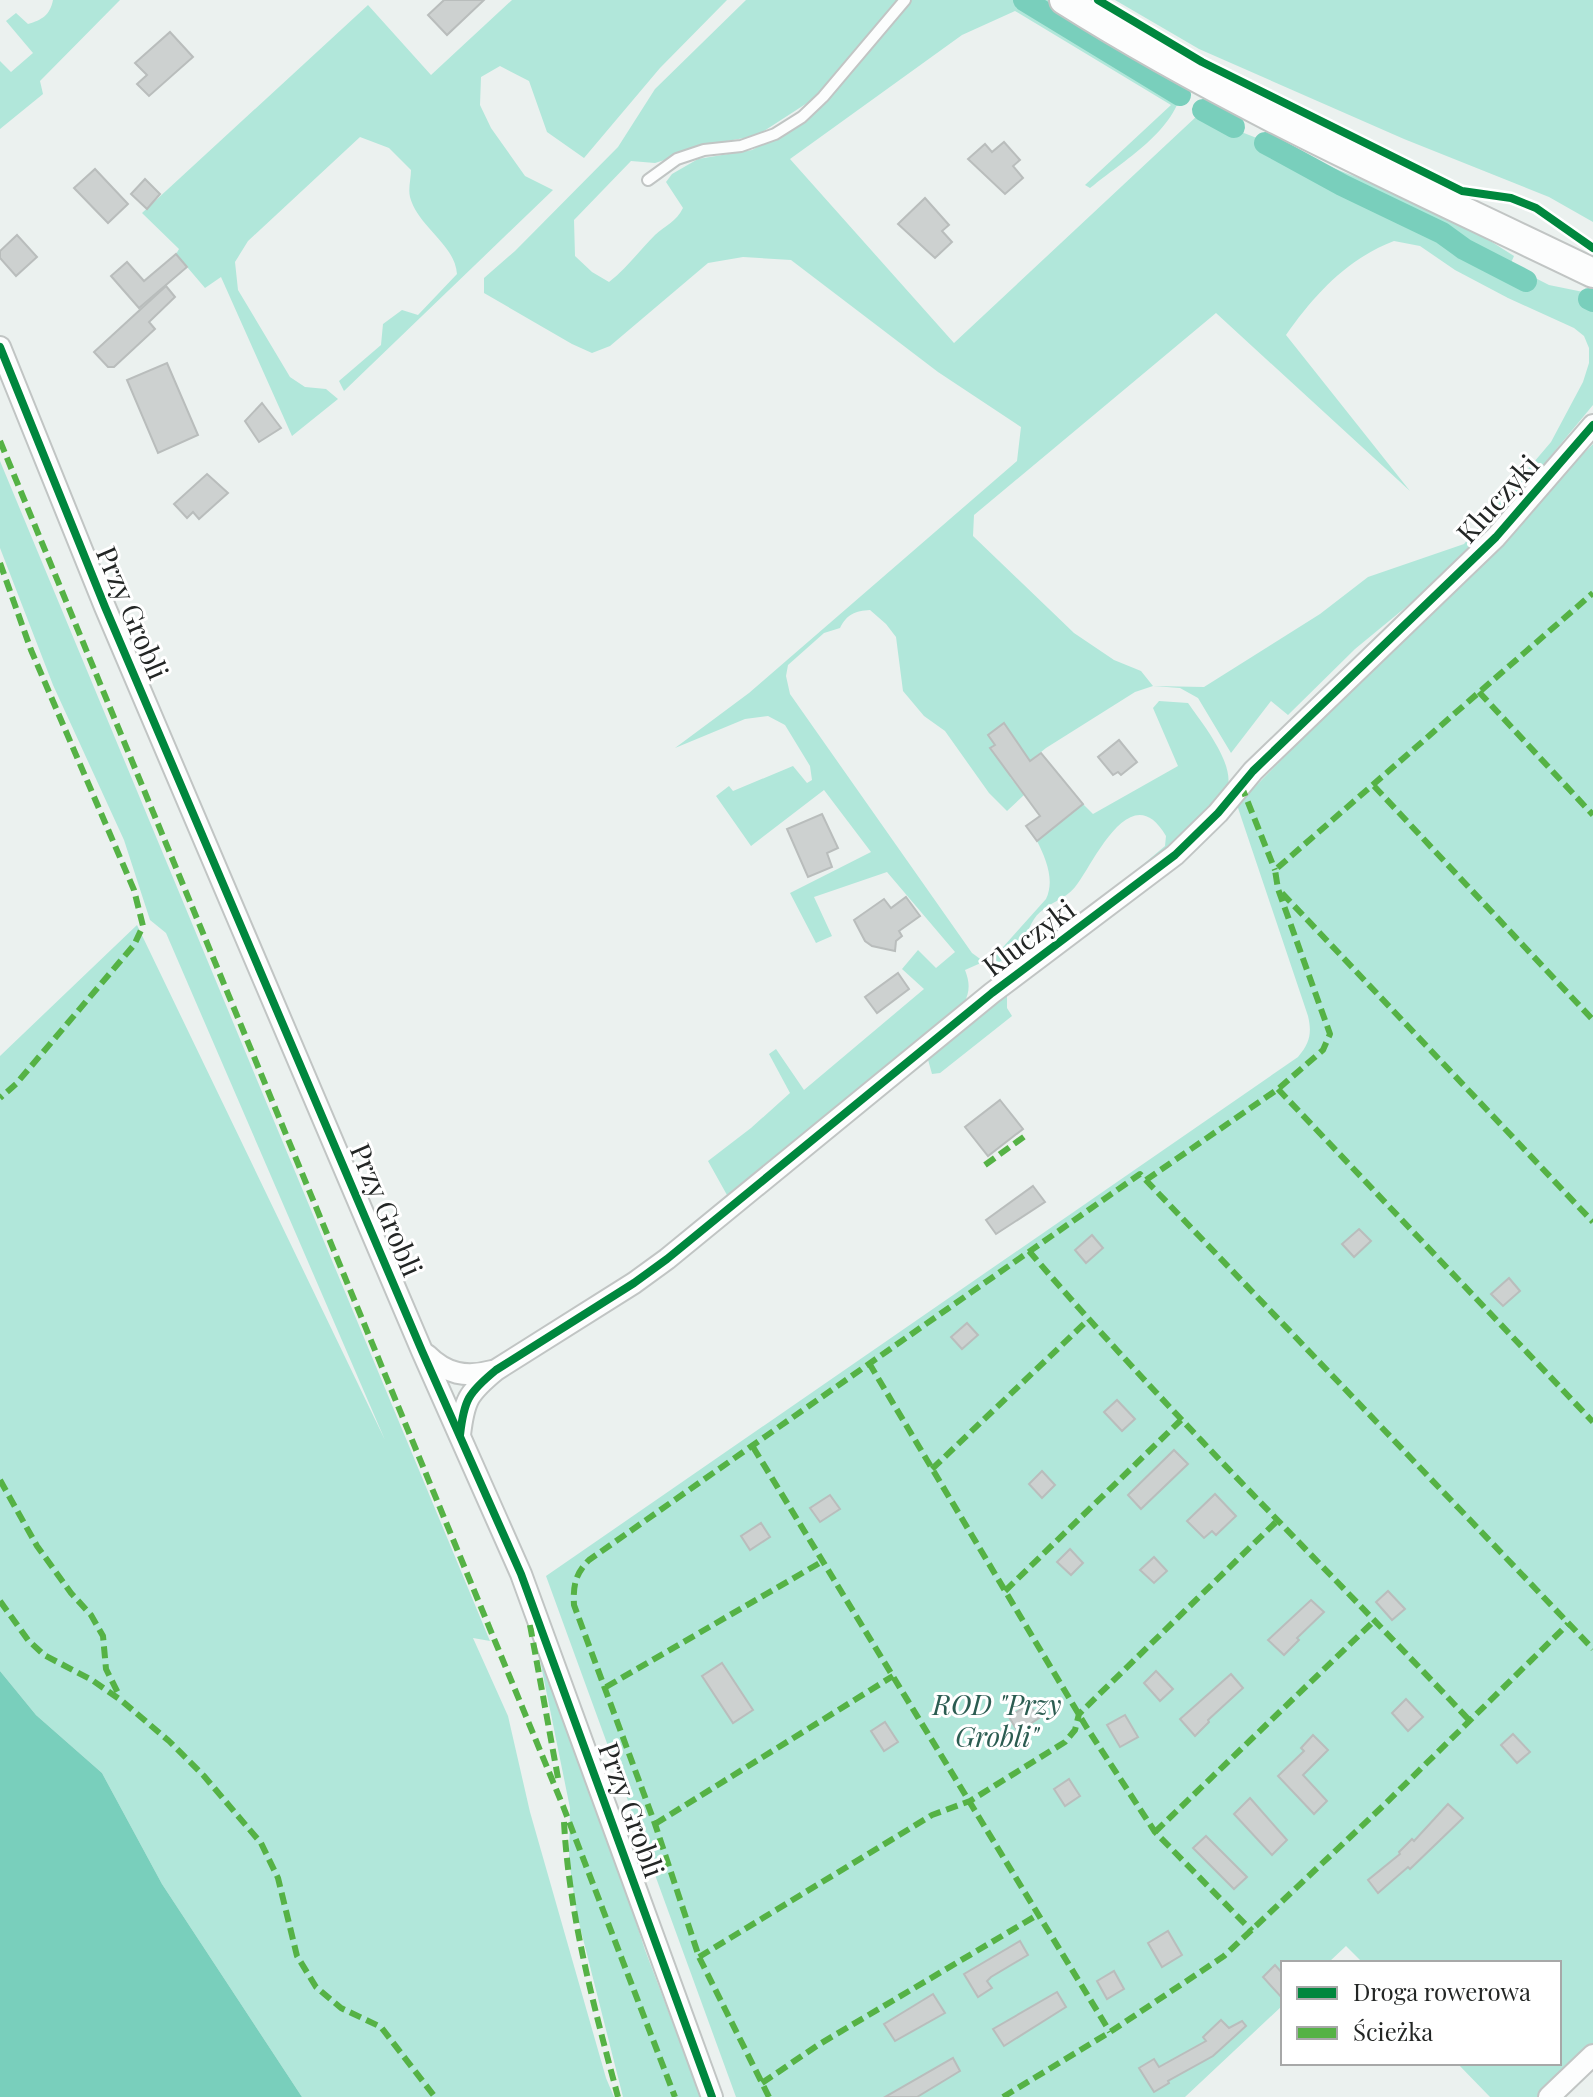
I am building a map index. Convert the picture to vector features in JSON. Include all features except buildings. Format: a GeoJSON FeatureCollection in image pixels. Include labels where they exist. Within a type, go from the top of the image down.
{"type":"FeatureCollection","features":[{"type":"Feature","properties":{"kind":"main road"},"geometry":{"type":"LineString","coordinates":[[1064,0],[1167,61],[1263,112],[1593,273]]}},
{"type":"Feature","properties":{"kind":"street","name":"Przy Grobli"},"geometry":{"type":"LineString","coordinates":[[0,347],[105,607],[422,1351],[521,1574],[712,2097]]}},
{"type":"Feature","properties":{"kind":"street","name":"Kluczyki"},"geometry":{"type":"LineString","coordinates":[[460,1436],[464,1404],[479,1384],[496,1370],[667,1259],[992,993],[1175,855],[1218,813],[1253,771],[1496,537],[1593,425]]}},
{"type":"Feature","properties":{"kind":"street","name":"Kluczyki"},"geometry":{"type":"LineString","coordinates":[[422,1351],[437,1365],[453,1373],[474,1376],[496,1370]]}},
{"type":"Feature","properties":{"kind":"street"},"geometry":{"type":"LineString","coordinates":[[1549,2097],[1593,2055]]}},
{"type":"Feature","properties":{"kind":"lane"},"geometry":{"type":"LineString","coordinates":[[648,180],[677,159],[704,150],[741,146],[775,134],[802,117],[823,97],[905,0]]}},
{"type":"Feature","properties":{"kind":"green space"},"geometry":{"type":"Polygon","coordinates":[[[53,0],[120,0],[40,81],[43,94],[0,129],[0,61],[11,72],[33,53],[6,21],[16,13],[28,24],[37,21],[45,16],[53,0]]]}},
{"type":"Feature","properties":{"kind":"green space"},"geometry":{"type":"Polygon","coordinates":[[[512,0],[727,0],[660,68],[584,158],[547,132],[529,81],[500,66],[481,77],[480,105],[491,128],[525,176],[553,190],[344,391],[339,381],[381,345],[383,324],[402,310],[418,315],[457,274],[450,254],[414,208],[409,194],[411,170],[389,148],[360,137],[248,241],[235,262],[238,290],[290,377],[305,387],[326,389],[338,399],[292,436],[221,277],[205,288],[176,254],[179,249],[142,213],[368,5],[431,75],[512,0]]]}},
{"type":"Feature","properties":{"kind":"green space"},"geometry":{"type":"Polygon","coordinates":[[[746,0],[898,0],[818,96],[756,136],[721,142],[655,163],[631,161],[574,220],[575,256],[609,282],[683,208],[666,182],[672,174],[698,159],[752,150],[807,120],[912,0],[1050,0],[1183,81],[1180,98],[1162,127],[1136,153],[1090,188],[1085,185],[1171,105],[1015,11],[962,35],[790,159],[954,343],[1198,115],[1443,211],[1514,256],[1510,265],[1549,285],[1593,294],[1593,405],[1468,556],[1355,649],[1288,715],[1271,701],[1231,753],[1198,698],[1180,688],[1153,686],[1135,692],[1046,748],[1010,777],[1024,795],[1007,811],[989,793],[945,731],[924,716],[903,691],[896,637],[870,610],[852,614],[840,628],[824,633],[788,665],[786,676],[790,694],[972,953],[983,961],[996,955],[1046,899],[1049,877],[1037,841],[1083,804],[1093,814],[1178,766],[1153,708],[1159,701],[1188,703],[1221,754],[1226,765],[1228,786],[1221,798],[1186,833],[1081,917],[1165,846],[1166,836],[1153,820],[1140,815],[1128,818],[1105,842],[1074,888],[1040,912],[1021,944],[996,964],[997,970],[1008,971],[1001,976],[992,973],[983,962],[965,970],[969,987],[964,1004],[727,1195],[708,1161],[790,1093],[769,1054],[776,1049],[804,1090],[924,989],[902,969],[918,950],[936,968],[955,952],[887,872],[814,897],[832,936],[816,943],[790,893],[871,852],[824,790],[751,846],[716,796],[729,786],[733,791],[793,766],[807,783],[812,780],[810,766],[785,725],[768,716],[745,719],[675,748],[749,693],[1017,461],[1021,427],[938,372],[791,260],[743,257],[708,263],[610,346],[592,353],[484,293],[484,278],[618,147],[655,89],[746,0]],[[1394,241],[1361,258],[1333,280],[1286,335],[1410,491],[1216,313],[974,515],[973,536],[1074,633],[1114,660],[1141,671],[1153,686],[1204,687],[1320,614],[1368,577],[1464,544],[1551,442],[1583,382],[1589,363],[1589,348],[1584,336],[1574,328],[1455,270],[1420,246],[1394,241]]]}},
{"type":"Feature","properties":{"kind":"green space"},"geometry":{"type":"Polygon","coordinates":[[[1115,0],[1593,0],[1593,222],[1549,197],[1404,139],[1199,49],[1115,0]]]}},
{"type":"Feature","properties":{"kind":"green space","name":"ROD \"Przy Grobli\""},"geometry":{"type":"Polygon","coordinates":[[[1593,444],[1593,2045],[1540,2097],[1490,2097],[1459,2065],[1561,2065],[1561,1961],[1361,1961],[1346,1946],[1330,1961],[1281,1961],[1281,2007],[1185,2097],[736,2097],[546,1576],[1298,1057],[1309,1038],[1308,1016],[1237,805],[1593,444]]]}},
{"type":"Feature","properties":{"kind":"green space"},"geometry":{"type":"Polygon","coordinates":[[[0,461],[490,1641],[473,1638],[508,1716],[530,1812],[614,2097],[302,2097],[162,1884],[102,1773],[36,1715],[0,1671],[0,1056],[137,925],[385,1440],[166,933],[150,920],[124,840],[53,685],[0,548],[0,461]]]}},
{"type":"Feature","properties":{"kind":"green space"},"geometry":{"type":"Polygon","coordinates":[[[1007,992],[1007,1008],[1012,1016],[940,1073],[932,1074],[927,1056],[1007,992]]]}},
{"type":"Feature","properties":{"kind":"green space"},"geometry":{"type":"Polygon","coordinates":[[[530,1611],[547,1650],[645,1950],[701,2097],[623,2097],[576,1911],[569,1859],[570,1808],[530,1611]]]}},
{"type":"Feature","properties":{"kind":"shaded area"},"geometry":{"type":"Polygon","coordinates":[[[0,1671],[36,1715],[102,1773],[162,1884],[302,2097],[0,2097],[0,1671]]]}},
{"type":"Feature","properties":{"kind":"waterway"},"geometry":{"type":"LineString","coordinates":[[1024,0],[1180,95]]}},
{"type":"Feature","properties":{"kind":"waterway"},"geometry":{"type":"LineString","coordinates":[[1203,110],[1234,127]]}},
{"type":"Feature","properties":{"kind":"waterway"},"geometry":{"type":"LineString","coordinates":[[1265,143],[1342,185],[1442,233],[1464,249],[1526,281]]}},
{"type":"Feature","properties":{"kind":"waterway"},"geometry":{"type":"LineString","coordinates":[[1589,299],[1593,301]]}},
{"type":"Feature","properties":{"kind":"marked path"},"geometry":{"type":"LineString","coordinates":[[0,441],[563,1806],[675,2097]]}},
{"type":"Feature","properties":{"kind":"marked path"},"geometry":{"type":"LineString","coordinates":[[0,563],[31,650],[134,890],[143,926],[134,945],[16,1084],[0,1098]]}},
{"type":"Feature","properties":{"kind":"marked path"},"geometry":{"type":"LineString","coordinates":[[1146,1180],[1278,1089],[1323,1050],[1330,1034],[1278,889],[1275,870],[1593,593]]}},
{"type":"Feature","properties":{"kind":"marked path"},"geometry":{"type":"LineString","coordinates":[[1479,692],[1593,815]]}},
{"type":"Feature","properties":{"kind":"marked path"},"geometry":{"type":"LineString","coordinates":[[1241,785],[1275,870]]}},
{"type":"Feature","properties":{"kind":"marked path"},"geometry":{"type":"LineString","coordinates":[[1374,786],[1593,1020]]}},
{"type":"Feature","properties":{"kind":"marked path"},"geometry":{"type":"LineString","coordinates":[[1282,893],[1593,1222]]}},
{"type":"Feature","properties":{"kind":"marked path"},"geometry":{"type":"LineString","coordinates":[[1278,1089],[1593,1422]]}},
{"type":"Feature","properties":{"kind":"marked path"},"geometry":{"type":"LineString","coordinates":[[985,1165],[1025,1136]]}},
{"type":"Feature","properties":{"kind":"marked path"},"geometry":{"type":"LineString","coordinates":[[769,2097],[699,1957],[655,1824],[574,1605],[578,1575],[589,1560],[1140,1174],[1593,1649]]}},
{"type":"Feature","properties":{"kind":"marked path"},"geometry":{"type":"LineString","coordinates":[[1029,1251],[1191,1430],[1470,1721]]}},
{"type":"Feature","properties":{"kind":"marked path"},"geometry":{"type":"LineString","coordinates":[[932,1469],[1088,1320]]}},
{"type":"Feature","properties":{"kind":"marked path"},"geometry":{"type":"LineString","coordinates":[[869,1363],[1087,1728],[1155,1832],[1252,1931]]}},
{"type":"Feature","properties":{"kind":"marked path"},"geometry":{"type":"LineString","coordinates":[[1005,1591],[1181,1420]]}},
{"type":"Feature","properties":{"kind":"marked path"},"geometry":{"type":"LineString","coordinates":[[753,1447],[1110,2032]]}},
{"type":"Feature","properties":{"kind":"marked path"},"geometry":{"type":"LineString","coordinates":[[0,1480],[37,1546],[91,1615],[103,1636],[106,1669],[120,1697]]}},
{"type":"Feature","properties":{"kind":"marked path"},"geometry":{"type":"LineString","coordinates":[[699,1957],[932,1815],[970,1801],[1065,1742],[1075,1730],[1079,1714],[1278,1520]]}},
{"type":"Feature","properties":{"kind":"marked path"},"geometry":{"type":"LineString","coordinates":[[606,1687],[823,1561]]}},
{"type":"Feature","properties":{"kind":"marked path"},"geometry":{"type":"LineString","coordinates":[[0,1601],[28,1640],[44,1655],[92,1680],[122,1701],[204,1776],[261,1843],[278,1878],[297,1956],[316,1987],[341,2008],[381,2027],[435,2097]]}},
{"type":"Feature","properties":{"kind":"marked path"},"geometry":{"type":"LineString","coordinates":[[1155,1832],[1375,1620]]}},
{"type":"Feature","properties":{"kind":"marked path"},"geometry":{"type":"LineString","coordinates":[[1003,2097],[1110,2032],[1224,1956],[1383,1806],[1568,1624]]}},
{"type":"Feature","properties":{"kind":"marked path"},"geometry":{"type":"LineString","coordinates":[[530,1625],[558,1778]]}},
{"type":"Feature","properties":{"kind":"marked path"},"geometry":{"type":"LineString","coordinates":[[655,1824],[893,1676]]}},
{"type":"Feature","properties":{"kind":"marked path"},"geometry":{"type":"LineString","coordinates":[[564,1822],[577,1926],[618,2097]]}},
{"type":"Feature","properties":{"kind":"marked path"},"geometry":{"type":"LineString","coordinates":[[762,2083],[818,2045],[1039,1914]]}},
{"type":"Feature","properties":{"kind":"cycle path"},"geometry":{"type":"LineString","coordinates":[[1098,0],[1202,62],[1462,191],[1511,198],[1536,208],[1593,248]]}},
{"type":"Feature","properties":{"kind":"cycle path"},"geometry":{"type":"LineString","coordinates":[[0,347],[105,607],[422,1351],[521,1574],[712,2097]]}},
{"type":"Feature","properties":{"kind":"cycle path"},"geometry":{"type":"LineString","coordinates":[[460,1435],[469,1398],[496,1370],[667,1259],[992,993],[1175,855],[1218,813],[1253,771],[1496,537],[1593,425]]}}]}
